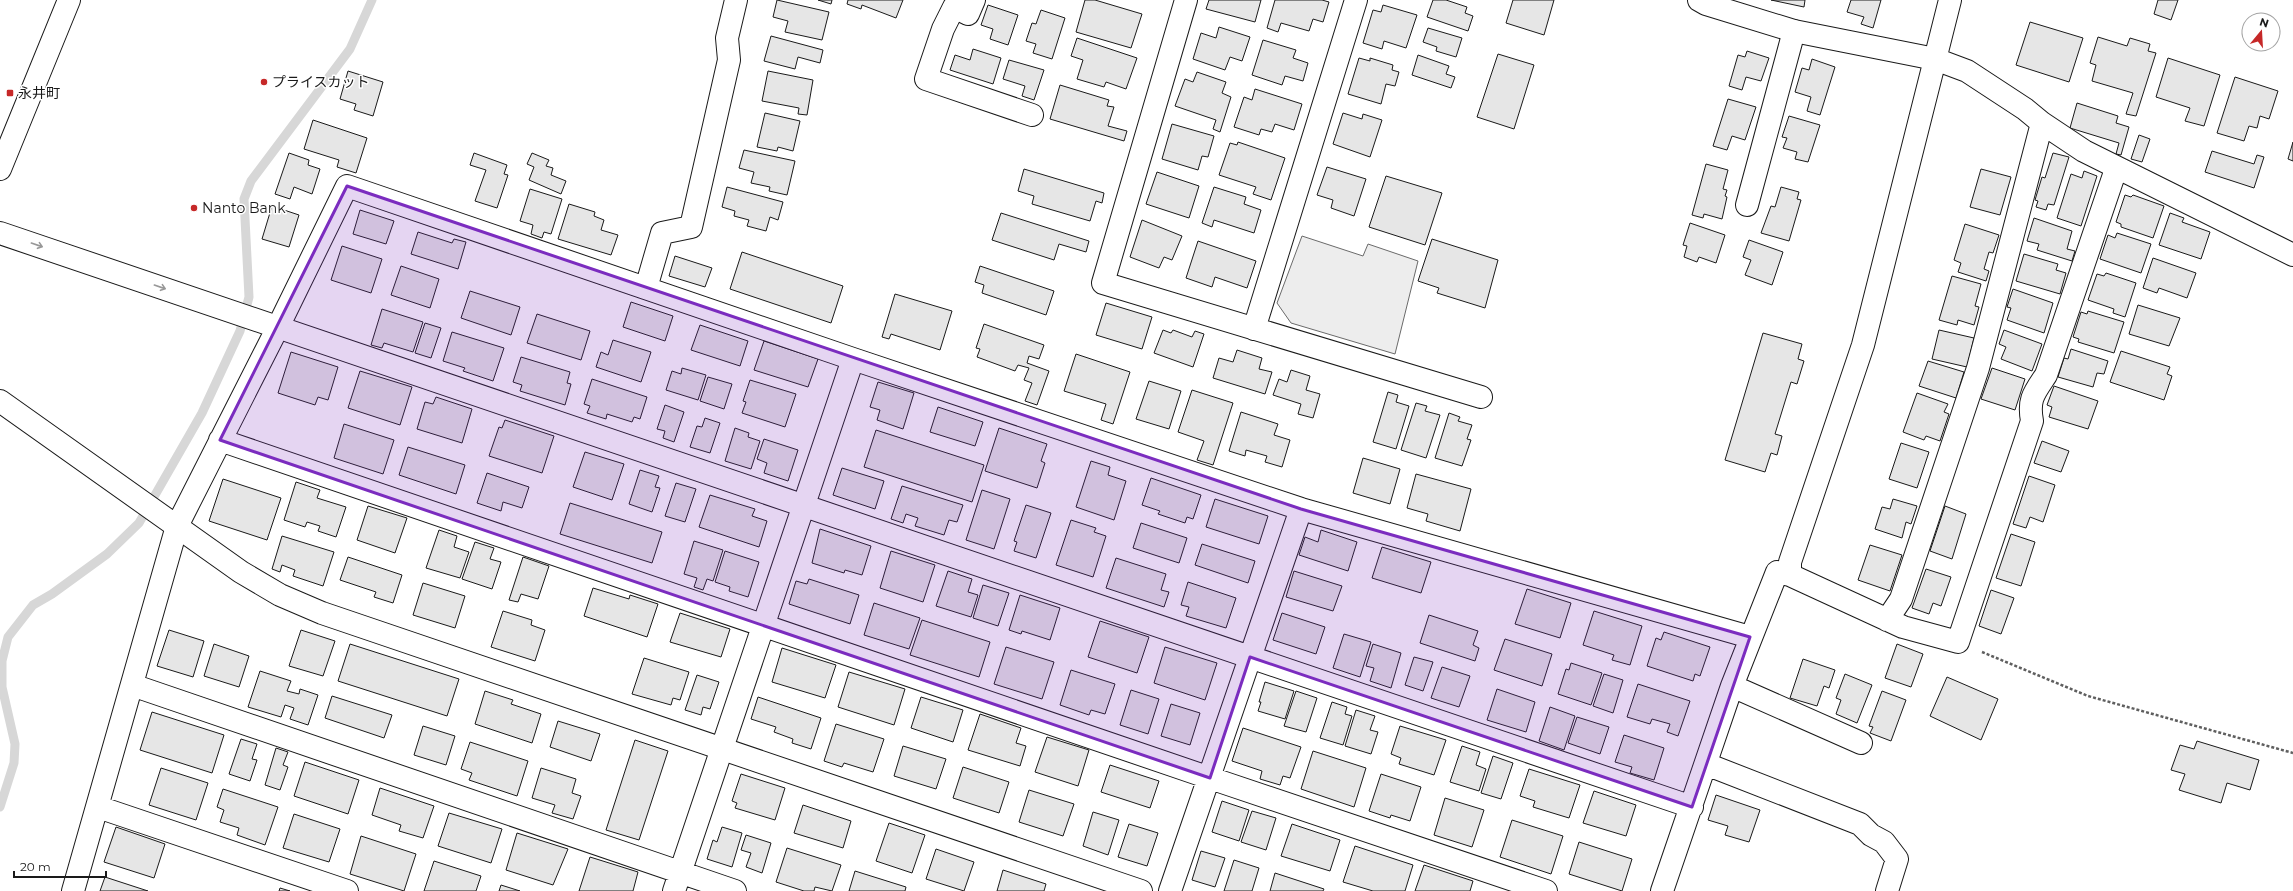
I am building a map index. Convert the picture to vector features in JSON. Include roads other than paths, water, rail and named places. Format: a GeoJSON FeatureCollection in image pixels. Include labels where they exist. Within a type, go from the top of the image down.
{"type":"FeatureCollection","features":[{"type":"Feature","properties":{"kind":"street"},"geometry":{"type":"LineString","coordinates":[[0,169],[69,0]]}},
{"type":"Feature","properties":{"kind":"street"},"geometry":{"type":"LineString","coordinates":[[646,288],[662,233],[691,227],[729,60],[727,38],[736,0]]}},
{"type":"Feature","properties":{"kind":"street"},"geometry":{"type":"LineString","coordinates":[[974,0],[968,14],[954,8],[943,29],[926,79],[1032,115]]}},
{"type":"Feature","properties":{"kind":"street"},"geometry":{"type":"LineString","coordinates":[[1186,0],[1103,283],[1481,397]]}},
{"type":"Feature","properties":{"kind":"street"},"geometry":{"type":"LineString","coordinates":[[1254,329],[1356,0]]}},
{"type":"Feature","properties":{"kind":"street"},"geometry":{"type":"LineString","coordinates":[[1699,0],[1706,4],[1794,31],[1935,59],[1967,71],[2025,109],[2042,124],[2084,151],[2116,169],[2293,255]]}},
{"type":"Feature","properties":{"kind":"street"},"geometry":{"type":"LineString","coordinates":[[1790,575],[1790,562],[1863,345],[1950,0]]}},
{"type":"Feature","properties":{"kind":"street"},"geometry":{"type":"LineString","coordinates":[[1747,205],[1794,31]]}},
{"type":"Feature","properties":{"kind":"street"},"geometry":{"type":"LineString","coordinates":[[1887,620],[1901,599],[1963,416],[1987,335],[2042,124]]}},
{"type":"Feature","properties":{"kind":"street"},"geometry":{"type":"LineString","coordinates":[[1662,891],[1692,807],[1732,686],[1750,637],[1778,572],[1790,575],[1903,627],[1958,642],[2032,421],[2030,406],[2034,394],[2046,375],[2116,169]]}},
{"type":"Feature","properties":{"kind":"street"},"geometry":{"type":"LineString","coordinates":[[73,891],[132,686],[169,520],[220,440],[268,324],[347,186],[853,359],[1301,509],[1750,637]]}},
{"type":"Feature","properties":{"kind":"street"},"geometry":{"type":"LineString","coordinates":[[0,233],[1692,807]]}},
{"type":"Feature","properties":{"kind":"street"},"geometry":{"type":"LineString","coordinates":[[677,882],[853,359]]}},
{"type":"Feature","properties":{"kind":"street"},"geometry":{"type":"LineString","coordinates":[[0,401],[241,572],[280,595],[322,614],[1141,891]]}},
{"type":"Feature","properties":{"kind":"street"},"geometry":{"type":"LineString","coordinates":[[220,440],[1210,778],[1546,891]]}},
{"type":"Feature","properties":{"kind":"street"},"geometry":{"type":"LineString","coordinates":[[1170,891],[1301,509]]}},
{"type":"Feature","properties":{"kind":"street"},"geometry":{"type":"LineString","coordinates":[[132,686],[677,882],[735,891]]}},
{"type":"Feature","properties":{"kind":"street"},"geometry":{"type":"LineString","coordinates":[[1732,686],[1861,743]]}},
{"type":"Feature","properties":{"kind":"street"},"geometry":{"type":"LineString","coordinates":[[1706,764],[1860,824],[1871,835],[1884,842],[1897,859],[1887,891]]}},
{"type":"Feature","properties":{"kind":"street"},"geometry":{"type":"LineString","coordinates":[[98,807],[348,891]]}},
{"type":"Feature","properties":{"kind":"waterway"},"geometry":{"type":"LineString","coordinates":[[0,807],[14,763],[15,744],[2,687],[2,661],[8,637],[33,605],[52,594],[107,554],[139,523],[202,413],[240,331],[249,297],[244,199],[251,181],[350,49],[372,0]]}},
{"type":"Feature","properties":{"kind":"place","name":"プライスカット"},"geometry":{"type":"Point","coordinates":[264,82]}},
{"type":"Feature","properties":{"kind":"place","name":"永井町"},"geometry":{"type":"Point","coordinates":[10,93]}},
{"type":"Feature","properties":{"kind":"place","name":"Nanto Bank"},"geometry":{"type":"Point","coordinates":[194,208]}}]}
